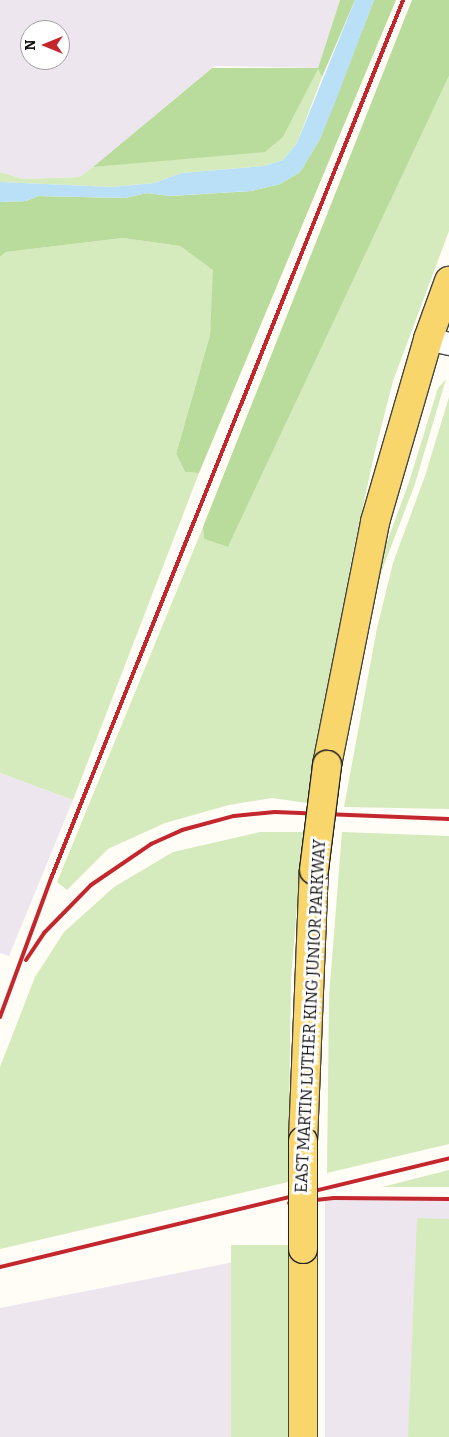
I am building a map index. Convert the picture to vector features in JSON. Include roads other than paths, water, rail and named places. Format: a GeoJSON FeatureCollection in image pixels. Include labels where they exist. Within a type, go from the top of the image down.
{"type":"FeatureCollection","features":[{"type":"Feature","properties":{"kind":"main road","name":"EAST MARTIN LUTHER KING JUNIOR PARKWAY"},"geometry":{"type":"LineString","coordinates":[[303,1437],[303,1141],[314,870],[327,765],[375,522],[438,342],[449,281]]}},
{"type":"Feature","properties":{"kind":"water"},"geometry":{"type":"Polygon","coordinates":[[[355,0],[374,0],[336,100],[320,139],[300,172],[280,184],[251,191],[170,196],[147,193],[125,198],[38,196],[26,201],[0,202],[0,182],[112,187],[154,183],[182,173],[264,166],[283,160],[297,143],[355,0]]]}},
{"type":"Feature","properties":{"kind":"railway"},"geometry":{"type":"LineString","coordinates":[[0,1017],[52,876],[403,0]]}},
{"type":"Feature","properties":{"kind":"railway"},"geometry":{"type":"LineString","coordinates":[[26,960],[44,933],[91,885],[151,844],[182,830],[234,816],[275,812],[449,819]]}},
{"type":"Feature","properties":{"kind":"railway"},"geometry":{"type":"LineString","coordinates":[[0,1267],[449,1158]]}},
{"type":"Feature","properties":{"kind":"railway"},"geometry":{"type":"LineString","coordinates":[[289,1203],[334,1198],[449,1199]]}}]}
